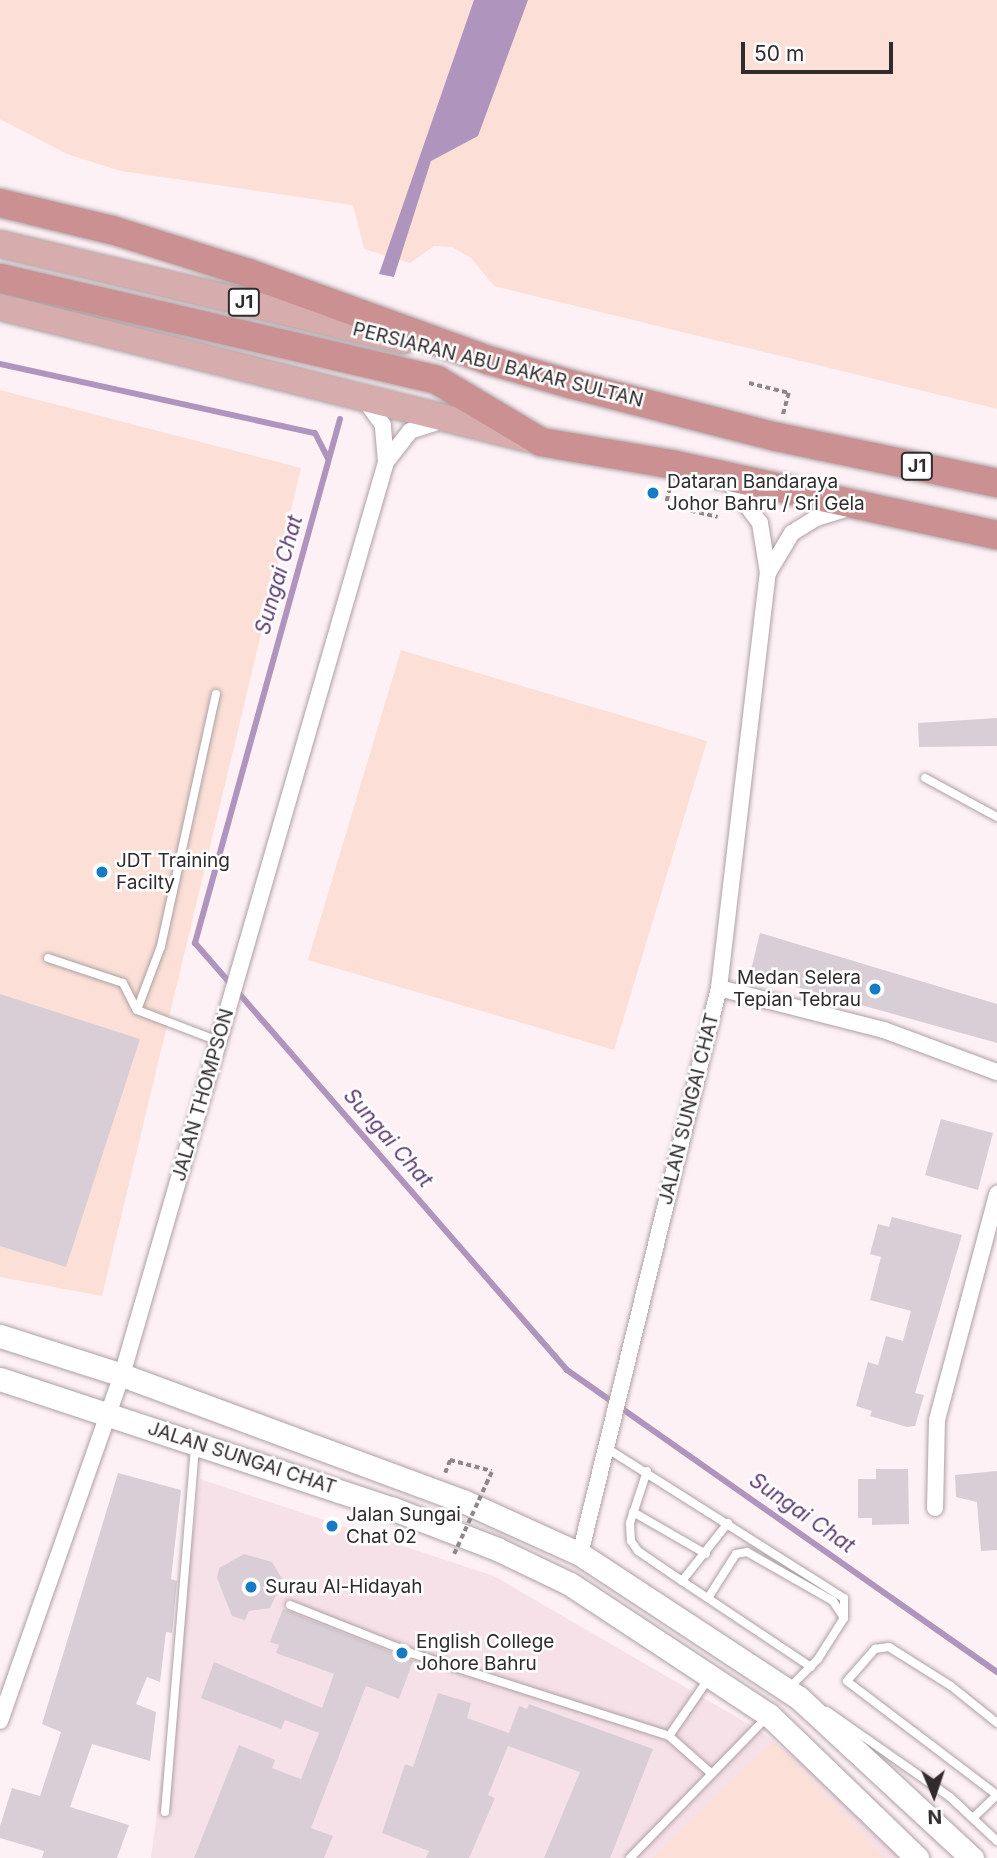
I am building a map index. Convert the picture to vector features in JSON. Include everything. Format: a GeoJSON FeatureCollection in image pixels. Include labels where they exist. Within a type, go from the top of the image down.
{"type":"FeatureCollection","features":[{"type":"Feature","properties":{"kind":"highway"},"geometry":{"type":"LineString","coordinates":[[0,204],[112,230],[236,269],[488,360]]}},
{"type":"Feature","properties":{"kind":"highway"},"geometry":{"type":"LineString","coordinates":[[0,278],[437,380],[541,442],[724,476],[997,535]]}},
{"type":"Feature","properties":{"kind":"highway","name":"PERSIARAN ABU BAKAR SULTAN"},"geometry":{"type":"LineString","coordinates":[[488,360],[776,437],[992,480]]}},
{"type":"Feature","properties":{"kind":"main road","name":"PERSIARAN ABU BAKAR SULTAN"},"geometry":{"type":"LineString","coordinates":[[0,244],[488,360]]}},
{"type":"Feature","properties":{"kind":"main road"},"geometry":{"type":"LineString","coordinates":[[0,307],[541,442]]}},
{"type":"Feature","properties":{"kind":"main road","name":"JALAN SUNGAI CHAT"},"geometry":{"type":"LineString","coordinates":[[0,1336],[122,1375],[463,1501],[580,1555],[793,1694],[972,1858]]}},
{"type":"Feature","properties":{"kind":"main road","name":"JALAN SUNGAI CHAT"},"geometry":{"type":"LineString","coordinates":[[0,1380],[110,1413],[497,1549],[570,1584],[769,1715],[917,1858]]}},
{"type":"Feature","properties":{"kind":"street","name":"JALAN THOMPSON"},"geometry":{"type":"LineString","coordinates":[[0,1721],[122,1375],[220,1033],[258,914],[386,462],[383,425],[361,396]]}},
{"type":"Feature","properties":{"kind":"street","name":"JALAN THOMPSON"},"geometry":{"type":"LineString","coordinates":[[386,462],[410,431],[451,419]]}},
{"type":"Feature","properties":{"kind":"street","name":"JALAN SUNGAI CHAT"},"geometry":{"type":"LineString","coordinates":[[580,1555],[719,988],[768,573],[760,523],[724,476]]}},
{"type":"Feature","properties":{"kind":"street","name":"JALAN SUNGAI CHAT"},"geometry":{"type":"LineString","coordinates":[[768,573],[792,533],[816,518],[862,505]]}},
{"type":"Feature","properties":{"kind":"street"},"geometry":{"type":"LineString","coordinates":[[719,988],[884,1030],[997,1072]]}},
{"type":"Feature","properties":{"kind":"street"},"geometry":{"type":"LineString","coordinates":[[935,1508],[937,1420],[997,1194]]}},
{"type":"Feature","properties":{"kind":"lane"},"geometry":{"type":"LineString","coordinates":[[137,1010],[161,946],[216,694]]}},
{"type":"Feature","properties":{"kind":"lane"},"geometry":{"type":"LineString","coordinates":[[925,778],[997,817]]}},
{"type":"Feature","properties":{"kind":"lane"},"geometry":{"type":"LineString","coordinates":[[48,958],[123,983],[137,1010],[220,1033]]}},
{"type":"Feature","properties":{"kind":"lane"},"geometry":{"type":"LineString","coordinates":[[165,1812],[195,1443]]}},
{"type":"Feature","properties":{"kind":"lane"},"geometry":{"type":"LineString","coordinates":[[608,1449],[728,1522],[844,1598],[844,1618],[793,1694],[875,1741],[974,1817],[997,1841]]}},
{"type":"Feature","properties":{"kind":"lane"},"geometry":{"type":"LineString","coordinates":[[647,1471],[633,1512],[631,1541],[638,1551],[811,1667]]}},
{"type":"Feature","properties":{"kind":"lane"},"geometry":{"type":"LineString","coordinates":[[633,1512],[706,1554]]}},
{"type":"Feature","properties":{"kind":"lane"},"geometry":{"type":"LineString","coordinates":[[682,1581],[706,1554],[728,1522]]}},
{"type":"Feature","properties":{"kind":"lane"},"geometry":{"type":"LineString","coordinates":[[708,1598],[736,1554],[747,1552],[833,1601],[844,1618]]}},
{"type":"Feature","properties":{"kind":"lane"},"geometry":{"type":"LineString","coordinates":[[290,1605],[414,1654],[669,1736],[712,1774]]}},
{"type":"Feature","properties":{"kind":"lane"},"geometry":{"type":"LineString","coordinates":[[974,1817],[997,1795],[847,1681],[876,1649],[889,1647],[951,1686],[997,1723]]}},
{"type":"Feature","properties":{"kind":"lane"},"geometry":{"type":"LineString","coordinates":[[669,1736],[711,1675]]}},
{"type":"Feature","properties":{"kind":"lane"},"geometry":{"type":"LineString","coordinates":[[629,1858],[769,1715]]}},
{"type":"Feature","properties":{"kind":"path"},"geometry":{"type":"LineString","coordinates":[[749,383],[789,393]]}},
{"type":"Feature","properties":{"kind":"path"},"geometry":{"type":"LineString","coordinates":[[666,505],[718,517]]}},
{"type":"Feature","properties":{"kind":"path"},"geometry":{"type":"LineString","coordinates":[[450,1460],[492,1471],[454,1553]]}},
{"type":"Feature","properties":{"kind":"shaded area"},"geometry":{"type":"Polygon","coordinates":[[[0,0],[997,0],[997,409],[494,286],[471,258],[452,247],[434,246],[410,263],[364,249],[353,205],[121,171],[67,154],[0,119],[0,0]]]}},
{"type":"Feature","properties":{"kind":"shaded area"},"geometry":{"type":"Polygon","coordinates":[[[474,0],[528,0],[478,136],[431,161],[394,277],[379,274],[474,0]]]}},
{"type":"Feature","properties":{"kind":"shaded area","name":"JDT Training Facilty"},"geometry":{"type":"Polygon","coordinates":[[[0,390],[301,468],[102,1296],[0,1277],[0,390]]]}},
{"type":"Feature","properties":{"kind":"shaded area"},"geometry":{"type":"Polygon","coordinates":[[[401,650],[707,741],[614,1050],[308,960],[401,650]]]}},
{"type":"Feature","properties":{"kind":"shaded area","name":"English College Johore Bahru"},"geometry":{"type":"Polygon","coordinates":[[[200,1479],[494,1576],[759,1730],[841,1794],[899,1858],[151,1858],[200,1479]]]}},
{"type":"Feature","properties":{"kind":"shaded area"},"geometry":{"type":"Polygon","coordinates":[[[773,1741],[885,1858],[652,1858],[773,1741]]]}},
{"type":"Feature","properties":{"kind":"building"},"geometry":{"type":"Polygon","coordinates":[[[997,718],[997,746],[919,747],[918,723],[997,718]]]}},
{"type":"Feature","properties":{"kind":"building","name":"Medan Selera Tepian Tebrau"},"geometry":{"type":"Polygon","coordinates":[[[760,933],[997,1004],[997,1043],[750,974],[760,933]]]}},
{"type":"Feature","properties":{"kind":"building"},"geometry":{"type":"Polygon","coordinates":[[[0,994],[140,1039],[66,1267],[0,1246],[0,994]]]}},
{"type":"Feature","properties":{"kind":"building"},"geometry":{"type":"Polygon","coordinates":[[[941,1119],[993,1133],[978,1190],[925,1175],[941,1119]]]}},
{"type":"Feature","properties":{"kind":"building"},"geometry":{"type":"Polygon","coordinates":[[[892,1217],[962,1235],[915,1393],[924,1395],[915,1426],[907,1427],[870,1416],[872,1411],[856,1406],[868,1362],[878,1365],[886,1336],[903,1341],[911,1311],[870,1300],[881,1257],[870,1254],[878,1224],[889,1227],[892,1217]]]}},
{"type":"Feature","properties":{"kind":"building"},"geometry":{"type":"Polygon","coordinates":[[[876,1469],[908,1469],[909,1524],[872,1525],[872,1518],[858,1518],[858,1479],[876,1479],[876,1469]]]}},
{"type":"Feature","properties":{"kind":"building"},"geometry":{"type":"Polygon","coordinates":[[[997,1471],[997,1550],[981,1551],[977,1502],[956,1497],[955,1475],[997,1471]]]}},
{"type":"Feature","properties":{"kind":"building"},"geometry":{"type":"Polygon","coordinates":[[[118,1473],[181,1490],[171,1579],[177,1581],[172,1633],[166,1632],[160,1682],[147,1677],[136,1704],[156,1712],[150,1761],[92,1744],[70,1807],[129,1825],[117,1858],[42,1858],[44,1851],[0,1838],[0,1826],[12,1788],[40,1796],[61,1732],[42,1724],[118,1473]]]}},
{"type":"Feature","properties":{"kind":"building","name":"Surau Al-Hidayah"},"geometry":{"type":"Polygon","coordinates":[[[244,1554],[272,1562],[283,1580],[270,1608],[249,1611],[245,1620],[232,1616],[217,1578],[219,1568],[244,1554]]]}},
{"type":"Feature","properties":{"kind":"building"},"geometry":{"type":"Polygon","coordinates":[[[283,1609],[413,1661],[399,1699],[366,1686],[311,1828],[333,1836],[324,1858],[194,1858],[239,1745],[275,1760],[272,1768],[301,1779],[319,1733],[285,1720],[281,1729],[201,1698],[214,1662],[322,1708],[334,1674],[276,1653],[279,1645],[270,1642],[283,1609]]]}},
{"type":"Feature","properties":{"kind":"building"},"geometry":{"type":"Polygon","coordinates":[[[438,1693],[471,1703],[467,1718],[509,1733],[519,1706],[527,1709],[529,1704],[653,1749],[610,1858],[544,1858],[580,1772],[508,1746],[488,1795],[495,1798],[469,1858],[426,1858],[429,1851],[382,1833],[405,1764],[413,1767],[438,1693]]]}},
{"type":"Feature","properties":{"kind":"waterway"},"geometry":{"type":"LineString","coordinates":[[0,364],[315,433],[328,458]]}},
{"type":"Feature","properties":{"kind":"waterway","name":"Sungai Chat"},"geometry":{"type":"LineString","coordinates":[[340,419],[195,943],[567,1370],[997,1672]]}},
{"type":"Feature","properties":{"kind":"place","name":"Dataran Bandaraya Johor Bahru / Sri Gela"},"geometry":{"type":"Point","coordinates":[653,493]}},
{"type":"Feature","properties":{"kind":"place","name":"JDT Training Facilty"},"geometry":{"type":"Point","coordinates":[102,872]}},
{"type":"Feature","properties":{"kind":"place","name":"Medan Selera Tepian Tebrau"},"geometry":{"type":"Point","coordinates":[875,989]}},
{"type":"Feature","properties":{"kind":"place","name":"Jalan Sungai Chat 02"},"geometry":{"type":"Point","coordinates":[332,1526]}},
{"type":"Feature","properties":{"kind":"place","name":"Surau Al-Hidayah"},"geometry":{"type":"Point","coordinates":[251,1587]}},
{"type":"Feature","properties":{"kind":"place","name":"English College Johore Bahru"},"geometry":{"type":"Point","coordinates":[402,1653]}}]}
